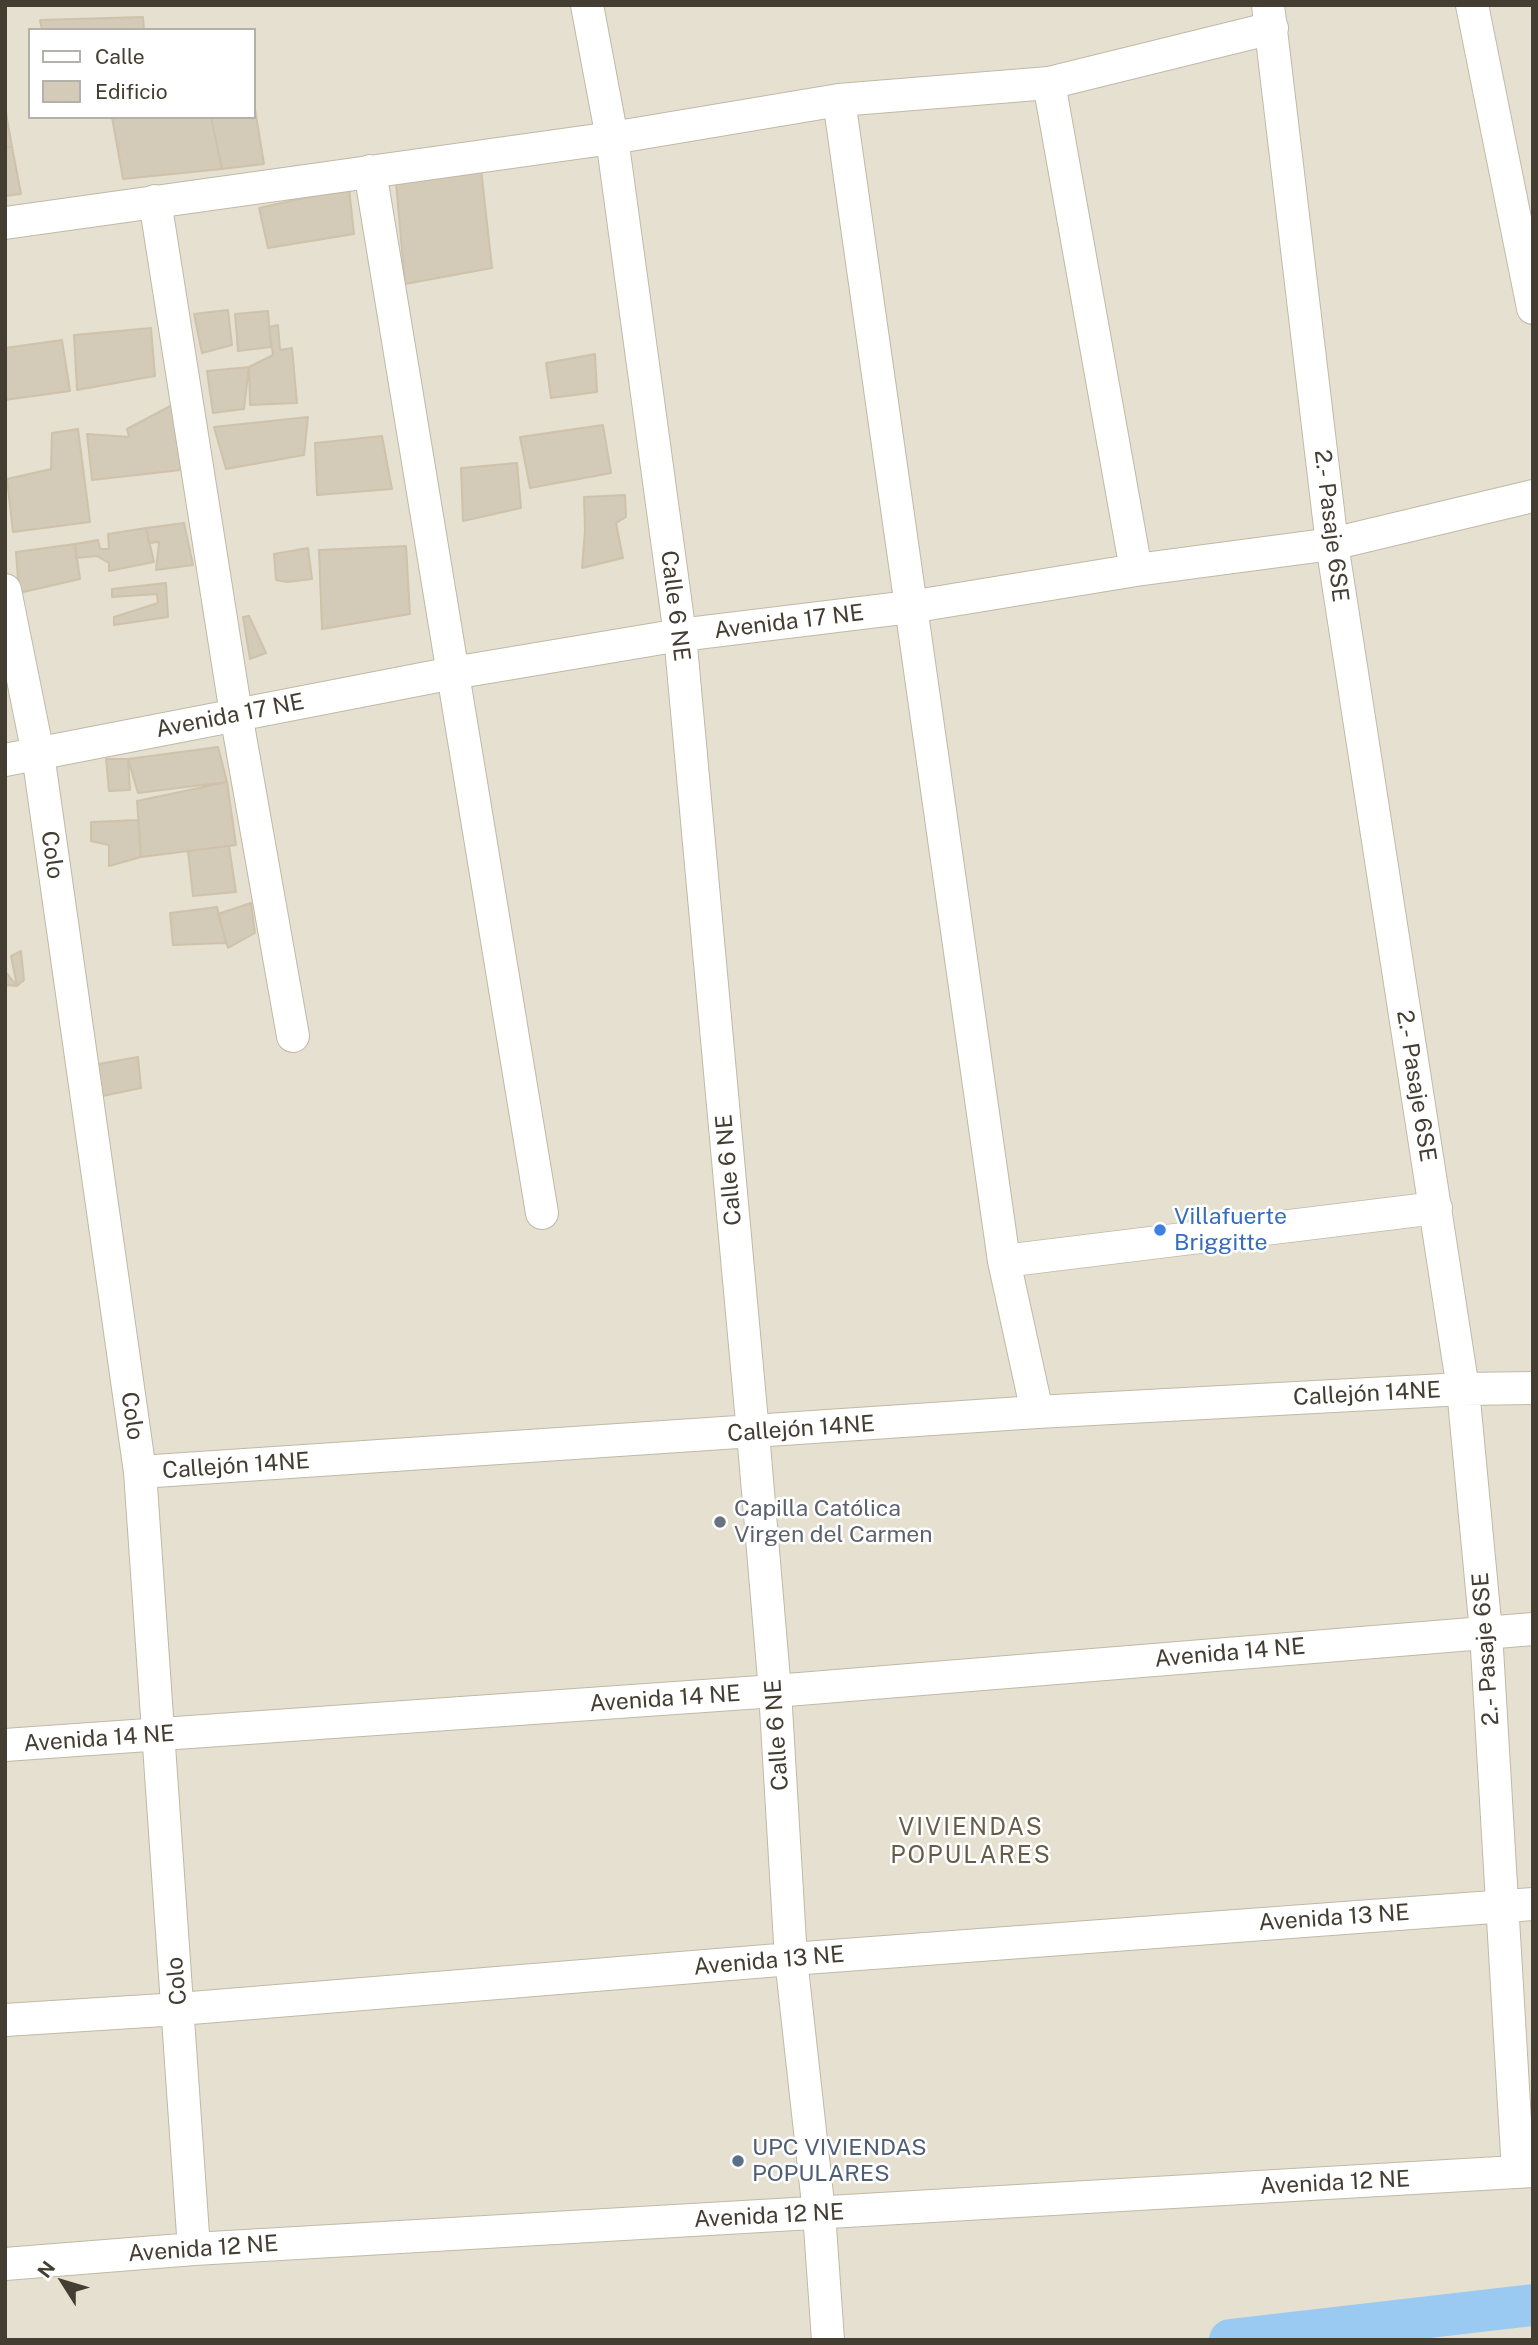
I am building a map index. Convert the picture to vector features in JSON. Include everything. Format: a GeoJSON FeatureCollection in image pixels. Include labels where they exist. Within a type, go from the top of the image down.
{"type":"FeatureCollection","features":[{"type":"Feature","properties":{"kind":"street","name":"Calle 6 NE"},"geometry":{"type":"LineString","coordinates":[[587,5],[612,138],[680,635],[753,1433],[775,1691],[792,1959],[819,2214],[828,2339]]}},
{"type":"Feature","properties":{"kind":"street"},"geometry":{"type":"LineString","coordinates":[[1472,5],[1533,308]]}},
{"type":"Feature","properties":{"kind":"street"},"geometry":{"type":"LineString","coordinates":[[5,223],[612,138],[839,100],[1049,83],[1270,16]]}},
{"type":"Feature","properties":{"kind":"street","name":"2.- Pasaje 6SE"},"geometry":{"type":"LineString","coordinates":[[1270,16],[1332,544],[1463,1389],[1486,1632],[1518,1905],[1525,2171]]}},
{"type":"Feature","properties":{"kind":"street"},"geometry":{"type":"LineString","coordinates":[[1049,83],[1136,570]]}},
{"type":"Feature","properties":{"kind":"street"},"geometry":{"type":"LineString","coordinates":[[839,100],[1004,1261],[1037,1412]]}},
{"type":"Feature","properties":{"kind":"street"},"geometry":{"type":"LineString","coordinates":[[369,171],[542,1213]]}},
{"type":"Feature","properties":{"kind":"street"},"geometry":{"type":"LineString","coordinates":[[155,201],[236,714],[293,1036]]}},
{"type":"Feature","properties":{"kind":"street","name":"Avenida 17 NE"},"geometry":{"type":"LineString","coordinates":[[5,760],[453,673],[680,635],[910,607],[1136,570],[1332,544],[1533,496]]}},
{"type":"Feature","properties":{"kind":"street","name":"Colo"},"geometry":{"type":"LineString","coordinates":[[5,590],[38,754],[140,1472],[194,2249]]}},
{"type":"Feature","properties":{"kind":"street"},"geometry":{"type":"LineString","coordinates":[[1004,1261],[1436,1208]]}},
{"type":"Feature","properties":{"kind":"street","name":"Callejón 14NE"},"geometry":{"type":"LineString","coordinates":[[140,1472],[1037,1412],[1463,1389],[1533,1388]]}},
{"type":"Feature","properties":{"kind":"street","name":"Avenida 14 NE"},"geometry":{"type":"LineString","coordinates":[[5,1745],[775,1691],[1533,1629]]}},
{"type":"Feature","properties":{"kind":"street","name":"Avenida 13 NE"},"geometry":{"type":"LineString","coordinates":[[5,2020],[179,2010],[792,1959],[1518,1905]]}},
{"type":"Feature","properties":{"kind":"street","name":"Avenida 12 NE"},"geometry":{"type":"LineString","coordinates":[[5,2264],[194,2249],[1525,2171]]}},
{"type":"Feature","properties":{"kind":"shaded area"},"geometry":{"type":"Polygon","coordinates":[[[5,5],[1533,5],[1533,2340],[5,2340],[5,5]]]}},
{"type":"Feature","properties":{"kind":"building"},"geometry":{"type":"Polygon","coordinates":[[[143,17],[144,28],[42,28],[40,20],[143,17]]]}},
{"type":"Feature","properties":{"kind":"building"},"geometry":{"type":"Polygon","coordinates":[[[5,107],[12,147],[5,147],[5,107]]]}},
{"type":"Feature","properties":{"kind":"building"},"geometry":{"type":"Polygon","coordinates":[[[256,115],[264,164],[222,169],[211,119],[256,119],[256,115]]]}},
{"type":"Feature","properties":{"kind":"building"},"geometry":{"type":"Polygon","coordinates":[[[112,119],[211,119],[222,169],[123,179],[112,119]]]}},
{"type":"Feature","properties":{"kind":"building"},"geometry":{"type":"Polygon","coordinates":[[[5,147],[12,147],[21,194],[5,196],[5,147]]]}},
{"type":"Feature","properties":{"kind":"building"},"geometry":{"type":"Polygon","coordinates":[[[481,169],[492,268],[405,284],[396,183],[481,169]]]}},
{"type":"Feature","properties":{"kind":"building"},"geometry":{"type":"Polygon","coordinates":[[[349,188],[354,234],[268,248],[259,208],[349,188]]]}},
{"type":"Feature","properties":{"kind":"building"},"geometry":{"type":"Polygon","coordinates":[[[228,310],[232,345],[202,353],[194,314],[228,310]]]}},
{"type":"Feature","properties":{"kind":"building"},"geometry":{"type":"Polygon","coordinates":[[[268,311],[271,347],[238,351],[235,314],[268,311]]]}},
{"type":"Feature","properties":{"kind":"building"},"geometry":{"type":"Polygon","coordinates":[[[278,325],[280,350],[292,348],[297,403],[250,405],[249,367],[273,355],[269,327],[278,325]]]}},
{"type":"Feature","properties":{"kind":"building"},"geometry":{"type":"Polygon","coordinates":[[[151,328],[155,376],[77,390],[74,335],[151,328]]]}},
{"type":"Feature","properties":{"kind":"building"},"geometry":{"type":"Polygon","coordinates":[[[62,340],[70,391],[5,400],[5,348],[62,340]]]}},
{"type":"Feature","properties":{"kind":"building"},"geometry":{"type":"Polygon","coordinates":[[[595,354],[597,392],[551,398],[546,363],[595,354]]]}},
{"type":"Feature","properties":{"kind":"building"},"geometry":{"type":"Polygon","coordinates":[[[249,367],[244,409],[213,413],[207,371],[249,367]]]}},
{"type":"Feature","properties":{"kind":"building"},"geometry":{"type":"Polygon","coordinates":[[[176,403],[181,470],[92,480],[87,434],[129,437],[127,429],[176,403]]]}},
{"type":"Feature","properties":{"kind":"building"},"geometry":{"type":"Polygon","coordinates":[[[308,417],[304,455],[226,469],[214,427],[308,417]]]}},
{"type":"Feature","properties":{"kind":"building"},"geometry":{"type":"Polygon","coordinates":[[[603,425],[611,473],[530,488],[520,437],[603,425]]]}},
{"type":"Feature","properties":{"kind":"building"},"geometry":{"type":"Polygon","coordinates":[[[78,429],[90,522],[13,532],[7,479],[51,469],[52,433],[78,429]]]}},
{"type":"Feature","properties":{"kind":"building"},"geometry":{"type":"Polygon","coordinates":[[[382,436],[392,489],[317,495],[315,443],[382,436]]]}},
{"type":"Feature","properties":{"kind":"building"},"geometry":{"type":"Polygon","coordinates":[[[517,463],[521,508],[463,521],[461,468],[517,463]]]}},
{"type":"Feature","properties":{"kind":"building"},"geometry":{"type":"Polygon","coordinates":[[[625,495],[626,517],[616,523],[623,558],[582,568],[584,497],[625,495]]]}},
{"type":"Feature","properties":{"kind":"building"},"geometry":{"type":"Polygon","coordinates":[[[184,523],[193,565],[156,570],[159,542],[149,543],[146,528],[184,523]]]}},
{"type":"Feature","properties":{"kind":"building"},"geometry":{"type":"Polygon","coordinates":[[[146,528],[154,562],[109,571],[109,563],[97,556],[76,558],[75,544],[98,540],[100,549],[109,549],[108,534],[146,528]]]}},
{"type":"Feature","properties":{"kind":"building"},"geometry":{"type":"Polygon","coordinates":[[[75,544],[80,579],[19,593],[16,552],[75,544]]]}},
{"type":"Feature","properties":{"kind":"building"},"geometry":{"type":"Polygon","coordinates":[[[406,546],[410,614],[322,629],[319,550],[406,546]]]}},
{"type":"Feature","properties":{"kind":"building"},"geometry":{"type":"Polygon","coordinates":[[[308,548],[312,579],[287,582],[276,580],[274,554],[308,548]]]}},
{"type":"Feature","properties":{"kind":"building"},"geometry":{"type":"Polygon","coordinates":[[[166,583],[168,617],[114,625],[114,617],[158,603],[157,594],[112,597],[112,589],[166,583]]]}},
{"type":"Feature","properties":{"kind":"building"},"geometry":{"type":"Polygon","coordinates":[[[249,616],[266,653],[250,659],[243,617],[249,616]]]}},
{"type":"Feature","properties":{"kind":"building"},"geometry":{"type":"Polygon","coordinates":[[[218,747],[227,782],[138,793],[128,759],[218,747]]]}},
{"type":"Feature","properties":{"kind":"building"},"geometry":{"type":"Polygon","coordinates":[[[106,759],[128,759],[130,790],[109,791],[106,759]]]}},
{"type":"Feature","properties":{"kind":"building"},"geometry":{"type":"Polygon","coordinates":[[[227,782],[236,845],[141,857],[137,801],[227,782]]]}},
{"type":"Feature","properties":{"kind":"building"},"geometry":{"type":"Polygon","coordinates":[[[138,820],[141,857],[109,866],[109,845],[91,841],[91,822],[138,820]]]}},
{"type":"Feature","properties":{"kind":"building"},"geometry":{"type":"Polygon","coordinates":[[[229,846],[236,892],[193,896],[188,851],[229,846]]]}},
{"type":"Feature","properties":{"kind":"building"},"geometry":{"type":"Polygon","coordinates":[[[251,903],[255,933],[228,948],[218,914],[251,903]]]}},
{"type":"Feature","properties":{"kind":"building"},"geometry":{"type":"Polygon","coordinates":[[[217,907],[226,943],[173,945],[170,913],[217,907]]]}},
{"type":"Feature","properties":{"kind":"building"},"geometry":{"type":"Polygon","coordinates":[[[21,951],[24,980],[17,986],[11,956],[21,951]]]}},
{"type":"Feature","properties":{"kind":"building"},"geometry":{"type":"Polygon","coordinates":[[[5,971],[17,986],[5,985],[5,971]]]}},
{"type":"Feature","properties":{"kind":"building"},"geometry":{"type":"Polygon","coordinates":[[[138,1057],[141,1088],[98,1097],[93,1065],[138,1057]]]}},
{"type":"Feature","properties":{"kind":"waterway"},"geometry":{"type":"LineString","coordinates":[[1230,2340],[1533,2305]]}},
{"type":"Feature","properties":{"kind":"place","name":"Villafuerte Briggitte"},"geometry":{"type":"Point","coordinates":[1160,1230]}},
{"type":"Feature","properties":{"kind":"place","name":"Capilla Católica Virgen del Carmen"},"geometry":{"type":"Point","coordinates":[720,1522]}},
{"type":"Feature","properties":{"kind":"place","name":"UPC VIVIENDAS POPULARES"},"geometry":{"type":"Point","coordinates":[738,2161]}},
{"type":"Feature","properties":{"kind":"district","name":"VIVIENDAS POPULARES"},"geometry":{"type":"Point","coordinates":[971,1842]}}]}
